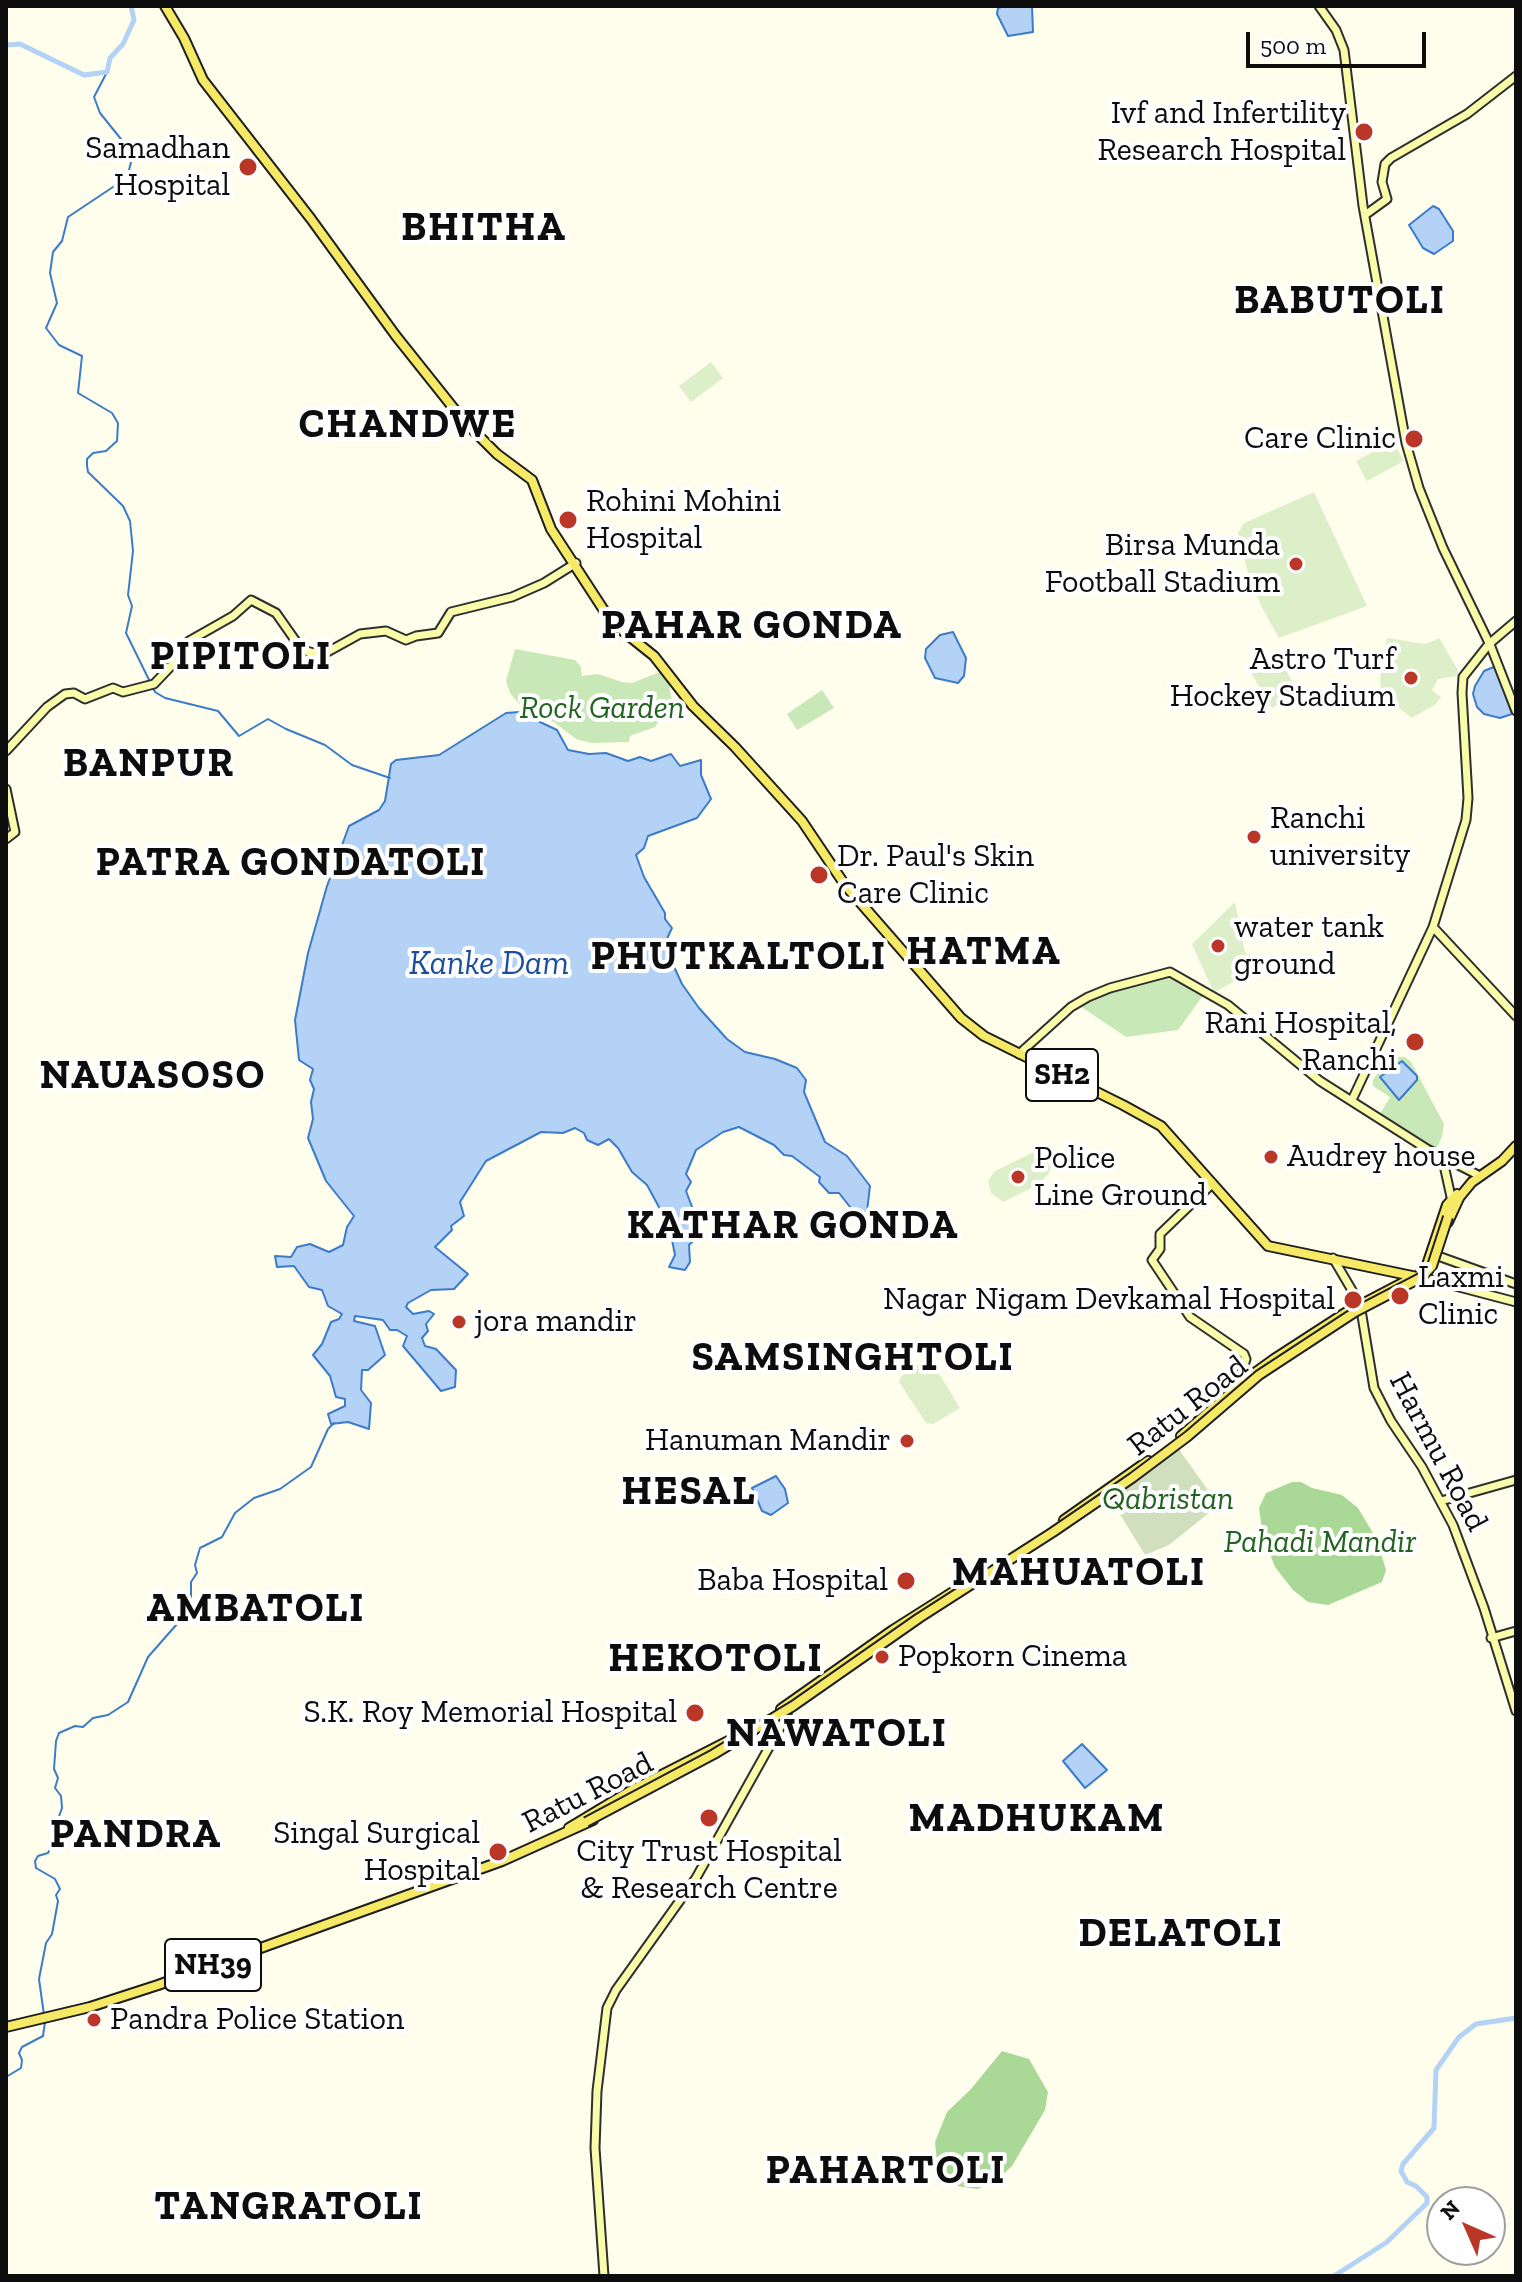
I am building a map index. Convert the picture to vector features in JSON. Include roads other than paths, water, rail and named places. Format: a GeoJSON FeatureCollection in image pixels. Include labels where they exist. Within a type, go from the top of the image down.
{"type":"FeatureCollection","features":[{"type":"Feature","properties":{"kind":"main road","name":"SH2"},"geometry":{"type":"LineString","coordinates":[[167,6],[203,80],[328,240],[459,416],[497,454],[532,480],[551,529],[614,622],[654,656],[693,706],[802,821],[845,885],[952,1010],[977,1032],[1095,1085],[1158,1118],[1272,1243],[1337,1260]]}},
{"type":"Feature","properties":{"kind":"main road","name":"SH2"},"geometry":{"type":"LineString","coordinates":[[1020,1052],[1153,1121],[1167,1132],[1268,1246],[1423,1277]]}},
{"type":"Feature","properties":{"kind":"main road"},"geometry":{"type":"LineString","coordinates":[[1423,1277],[1440,1222],[1456,1196],[1478,1175],[1502,1161],[1516,1146]]}},
{"type":"Feature","properties":{"kind":"main road"},"geometry":{"type":"LineString","coordinates":[[581,1823],[714,1754],[793,1706],[919,1618],[1132,1478],[1188,1436],[1259,1375],[1355,1312],[1422,1277],[1432,1266],[1446,1216],[1456,1196]]}},
{"type":"Feature","properties":{"kind":"main road"},"geometry":{"type":"LineString","coordinates":[[1362,1307],[1423,1277],[1434,1268],[1456,1196]]}},
{"type":"Feature","properties":{"kind":"main road","name":"Ratu Road"},"geometry":{"type":"LineString","coordinates":[[788,1708],[893,1630],[1015,1553],[1134,1471],[1183,1435],[1245,1377],[1362,1307]]}},
{"type":"Feature","properties":{"kind":"main road","name":"Ratu Road"},"geometry":{"type":"LineString","coordinates":[[52,2014],[112,1997],[400,1895],[534,1846],[581,1823],[788,1708],[1025,1553],[1183,1444],[1256,1381],[1362,1307]]}},
{"type":"Feature","properties":{"kind":"main road","name":"Ratu Road"},"geometry":{"type":"LineString","coordinates":[[6,2026],[158,1985],[502,1861],[581,1823]]}},
{"type":"Feature","properties":{"kind":"street"},"geometry":{"type":"LineString","coordinates":[[1319,6],[1336,30],[1344,50],[1365,215],[1402,427],[1416,479],[1443,548],[1516,711]]}},
{"type":"Feature","properties":{"kind":"street"},"geometry":{"type":"LineString","coordinates":[[1365,215],[1387,199],[1382,182],[1388,160],[1467,114],[1516,76]]}},
{"type":"Feature","properties":{"kind":"street"},"geometry":{"type":"LineString","coordinates":[[6,751],[47,707],[65,694],[74,693],[85,699],[114,688],[124,692],[150,685],[174,663],[188,641],[233,616],[251,600],[275,612],[302,650],[322,655],[365,633],[386,631],[406,640],[438,633],[451,612],[512,597],[544,583],[575,564]]}},
{"type":"Feature","properties":{"kind":"street"},"geometry":{"type":"LineString","coordinates":[[1353,1101],[1435,927],[1470,816],[1464,688],[1470,671],[1488,648],[1516,623]]}},
{"type":"Feature","properties":{"kind":"street"},"geometry":{"type":"LineString","coordinates":[[6,789],[15,831],[6,839]]}},
{"type":"Feature","properties":{"kind":"street"},"geometry":{"type":"LineString","coordinates":[[1435,927],[1516,1016]]}},
{"type":"Feature","properties":{"kind":"street"},"geometry":{"type":"LineString","coordinates":[[1020,1052],[1071,1007],[1088,997],[1170,972],[1221,1000],[1320,1081],[1438,1155],[1478,1175]]}},
{"type":"Feature","properties":{"kind":"street"},"geometry":{"type":"LineString","coordinates":[[1438,1155],[1456,1196]]}},
{"type":"Feature","properties":{"kind":"street"},"geometry":{"type":"LineString","coordinates":[[1212,1184],[1160,1234],[1160,1248],[1152,1260],[1190,1317],[1244,1354],[1245,1377]]}},
{"type":"Feature","properties":{"kind":"street"},"geometry":{"type":"LineString","coordinates":[[1438,1256],[1516,1284]]}},
{"type":"Feature","properties":{"kind":"street"},"geometry":{"type":"LineString","coordinates":[[1337,1260],[1362,1307]]}},
{"type":"Feature","properties":{"kind":"street"},"geometry":{"type":"LineString","coordinates":[[1423,1277],[1516,1302]]}},
{"type":"Feature","properties":{"kind":"street","name":"Harmu Road"},"geometry":{"type":"LineString","coordinates":[[1362,1307],[1377,1389],[1388,1411],[1428,1470],[1442,1501],[1471,1571],[1516,1711]]}},
{"type":"Feature","properties":{"kind":"street"},"geometry":{"type":"LineString","coordinates":[[1442,1501],[1516,1480]]}},
{"type":"Feature","properties":{"kind":"street"},"geometry":{"type":"LineString","coordinates":[[1493,1637],[1516,1631]]}},
{"type":"Feature","properties":{"kind":"street","name":"Harmu Road"},"geometry":{"type":"LineString","coordinates":[[1493,1637],[1516,1701]]}},
{"type":"Feature","properties":{"kind":"street"},"geometry":{"type":"LineString","coordinates":[[603,2276],[595,2148],[597,2091],[607,2008],[616,1990],[698,1872],[788,1708]]}},
{"type":"Feature","properties":{"kind":"water"},"geometry":{"type":"Polygon","coordinates":[[[1032,6],[1033,32],[1008,36],[997,14],[998,8],[1032,6]]]}},
{"type":"Feature","properties":{"kind":"water"},"geometry":{"type":"Polygon","coordinates":[[[1433,206],[1439,209],[1453,231],[1453,241],[1434,254],[1423,248],[1409,225],[1433,206]]]}},
{"type":"Feature","properties":{"kind":"water"},"geometry":{"type":"Polygon","coordinates":[[[953,632],[966,658],[964,676],[958,683],[935,678],[925,658],[926,649],[940,635],[953,632]]]}},
{"type":"Feature","properties":{"kind":"water"},"geometry":{"type":"Polygon","coordinates":[[[1496,666],[1512,714],[1500,718],[1484,714],[1477,707],[1473,694],[1484,671],[1496,666]]]}},
{"type":"Feature","properties":{"kind":"water","name":"Kanke Dam"},"geometry":{"type":"Polygon","coordinates":[[[519,712],[557,730],[568,750],[606,753],[628,761],[640,757],[651,761],[671,754],[680,766],[701,760],[701,775],[711,799],[697,818],[648,836],[644,848],[636,855],[644,877],[672,928],[664,945],[682,984],[727,1039],[745,1052],[797,1068],[806,1080],[804,1092],[825,1142],[847,1156],[870,1186],[867,1211],[861,1221],[839,1193],[829,1193],[819,1182],[820,1177],[792,1156],[784,1155],[774,1145],[739,1127],[723,1132],[696,1150],[686,1174],[691,1182],[686,1191],[697,1220],[696,1238],[689,1245],[690,1262],[685,1270],[669,1267],[675,1255],[672,1240],[674,1222],[670,1215],[660,1209],[647,1185],[632,1172],[618,1148],[609,1139],[598,1145],[587,1140],[584,1133],[575,1128],[563,1133],[541,1132],[486,1161],[460,1202],[464,1216],[451,1226],[452,1230],[435,1247],[468,1274],[454,1289],[431,1290],[406,1307],[413,1314],[429,1311],[434,1314],[426,1324],[428,1331],[422,1338],[425,1346],[436,1349],[456,1370],[455,1387],[441,1391],[403,1346],[407,1336],[390,1330],[383,1320],[355,1316],[354,1321],[375,1326],[385,1355],[368,1370],[362,1370],[361,1390],[371,1403],[369,1429],[348,1422],[331,1424],[328,1414],[345,1406],[345,1399],[336,1397],[330,1376],[313,1355],[322,1344],[331,1322],[342,1314],[328,1306],[322,1290],[309,1287],[294,1266],[277,1267],[275,1256],[291,1257],[297,1247],[310,1244],[329,1252],[343,1245],[347,1227],[354,1216],[326,1181],[308,1138],[313,1119],[311,1102],[314,1089],[310,1080],[313,1069],[299,1060],[295,1020],[308,953],[327,886],[349,826],[379,810],[385,801],[391,764],[396,760],[439,755],[506,713],[519,712]]]}},
{"type":"Feature","properties":{"kind":"water"},"geometry":{"type":"Polygon","coordinates":[[[1402,1061],[1417,1076],[1417,1080],[1399,1100],[1380,1077],[1402,1061]]]}},
{"type":"Feature","properties":{"kind":"water"},"geometry":{"type":"Polygon","coordinates":[[[776,1476],[785,1489],[788,1503],[771,1515],[762,1511],[752,1488],[776,1476]]]}},
{"type":"Feature","properties":{"kind":"water"},"geometry":{"type":"Polygon","coordinates":[[[1082,1744],[1107,1770],[1085,1788],[1063,1761],[1082,1744]]]}},
{"type":"Feature","properties":{"kind":"waterway"},"geometry":{"type":"LineString","coordinates":[[6,45],[20,44],[84,75],[107,72],[110,58],[123,44],[134,20],[131,6]]}},
{"type":"Feature","properties":{"kind":"waterway"},"geometry":{"type":"LineString","coordinates":[[107,72],[94,97],[100,113],[133,154],[129,170],[119,183],[68,217],[62,241],[53,252],[50,273],[57,303],[46,328],[59,345],[82,356],[78,393],[112,413],[118,423],[117,441],[106,451],[93,453],[87,459],[87,466],[88,472],[123,506],[130,521],[133,551],[128,595],[132,606],[126,633],[155,692],[165,698],[218,711],[239,736],[268,719],[325,745],[352,765],[390,778]]}},
{"type":"Feature","properties":{"kind":"waterway"},"geometry":{"type":"LineString","coordinates":[[44,2015],[39,1979],[46,1943],[52,1934],[58,1901],[56,1895],[60,1889],[55,1879],[36,1868],[35,1861],[38,1856],[48,1853],[55,1839],[62,1808],[61,1796],[55,1788],[58,1778],[54,1769],[59,1733],[75,1726],[83,1727],[93,1718],[108,1715],[128,1702],[148,1657],[177,1624],[191,1599],[191,1582],[197,1573],[195,1565],[200,1548],[222,1537],[235,1513],[254,1498],[280,1489],[311,1467],[328,1429],[334,1423]]}},
{"type":"Feature","properties":{"kind":"waterway"},"geometry":{"type":"LineString","coordinates":[[1334,2276],[1387,2242],[1427,2203],[1427,2197],[1407,2182],[1401,2171],[1403,2164],[1434,2128],[1436,2070],[1459,2037],[1476,2024],[1516,2018]]}},
{"type":"Feature","properties":{"kind":"waterway"},"geometry":{"type":"LineString","coordinates":[[6,2077],[21,2068],[19,2053],[22,2047],[43,2036],[45,2022]]}},
{"type":"Feature","properties":{"kind":"place","name":"Ivf and Infertility Research Hospital"},"geometry":{"type":"Point","coordinates":[1364,132]}},
{"type":"Feature","properties":{"kind":"place","name":"Samadhan Hospital"},"geometry":{"type":"Point","coordinates":[248,167]}},
{"type":"Feature","properties":{"kind":"place","name":"Care Clinic"},"geometry":{"type":"Point","coordinates":[1414,439]}},
{"type":"Feature","properties":{"kind":"place","name":"Rohini Mohini Hospital"},"geometry":{"type":"Point","coordinates":[568,520]}},
{"type":"Feature","properties":{"kind":"place","name":"Birsa Munda Football Stadium"},"geometry":{"type":"Point","coordinates":[1296,564]}},
{"type":"Feature","properties":{"kind":"place","name":"Astro Turf Hockey Stadium"},"geometry":{"type":"Point","coordinates":[1411,678]}},
{"type":"Feature","properties":{"kind":"place","name":"Ranchi university"},"geometry":{"type":"Point","coordinates":[1254,837]}},
{"type":"Feature","properties":{"kind":"place","name":"Dr. Paul's Skin Care Clinic"},"geometry":{"type":"Point","coordinates":[819,875]}},
{"type":"Feature","properties":{"kind":"place","name":"water tank ground"},"geometry":{"type":"Point","coordinates":[1218,946]}},
{"type":"Feature","properties":{"kind":"place","name":"Rani Hospital, Ranchi"},"geometry":{"type":"Point","coordinates":[1415,1042]}},
{"type":"Feature","properties":{"kind":"place","name":"Audrey house"},"geometry":{"type":"Point","coordinates":[1271,1157]}},
{"type":"Feature","properties":{"kind":"place","name":"Police Line Ground"},"geometry":{"type":"Point","coordinates":[1018,1177]}},
{"type":"Feature","properties":{"kind":"place","name":"Laxmi Clinic"},"geometry":{"type":"Point","coordinates":[1400,1296]}},
{"type":"Feature","properties":{"kind":"place","name":"Nagar Nigam Devkamal Hospital"},"geometry":{"type":"Point","coordinates":[1353,1300]}},
{"type":"Feature","properties":{"kind":"place","name":"jora mandir"},"geometry":{"type":"Point","coordinates":[459,1322]}},
{"type":"Feature","properties":{"kind":"place","name":"Hanuman Mandir"},"geometry":{"type":"Point","coordinates":[907,1441]}},
{"type":"Feature","properties":{"kind":"place","name":"Baba Hospital"},"geometry":{"type":"Point","coordinates":[906,1581]}},
{"type":"Feature","properties":{"kind":"place","name":"Popkorn Cinema"},"geometry":{"type":"Point","coordinates":[882,1657]}},
{"type":"Feature","properties":{"kind":"place","name":"S.K. Roy Memorial Hospital"},"geometry":{"type":"Point","coordinates":[695,1713]}},
{"type":"Feature","properties":{"kind":"place","name":"City Trust Hospital & Research Centre"},"geometry":{"type":"Point","coordinates":[709,1818]}},
{"type":"Feature","properties":{"kind":"place","name":"Singal Surgical Hospital"},"geometry":{"type":"Point","coordinates":[498,1852]}},
{"type":"Feature","properties":{"kind":"place","name":"Pandra Police Station"},"geometry":{"type":"Point","coordinates":[94,2020]}},
{"type":"Feature","properties":{"kind":"district","name":"BHITHA"},"geometry":{"type":"Point","coordinates":[484,229]}},
{"type":"Feature","properties":{"kind":"district","name":"BABUTOLI"},"geometry":{"type":"Point","coordinates":[1340,302]}},
{"type":"Feature","properties":{"kind":"district","name":"CHANDWE"},"geometry":{"type":"Point","coordinates":[408,426]}},
{"type":"Feature","properties":{"kind":"district","name":"PAHAR GONDA"},"geometry":{"type":"Point","coordinates":[752,627]}},
{"type":"Feature","properties":{"kind":"district","name":"PIPITOLI"},"geometry":{"type":"Point","coordinates":[241,658]}},
{"type":"Feature","properties":{"kind":"district","name":"BANPUR"},"geometry":{"type":"Point","coordinates":[149,765]}},
{"type":"Feature","properties":{"kind":"district","name":"PATRA GONDATOLI"},"geometry":{"type":"Point","coordinates":[291,864]}},
{"type":"Feature","properties":{"kind":"district","name":"HATMA"},"geometry":{"type":"Point","coordinates":[984,953]}},
{"type":"Feature","properties":{"kind":"district","name":"PHUTKALTOLI"},"geometry":{"type":"Point","coordinates":[739,958]}},
{"type":"Feature","properties":{"kind":"district","name":"NAUASOSO"},"geometry":{"type":"Point","coordinates":[153,1077]}},
{"type":"Feature","properties":{"kind":"district","name":"KATHAR GONDA"},"geometry":{"type":"Point","coordinates":[793,1227]}},
{"type":"Feature","properties":{"kind":"district","name":"SAMSINGHTOLI"},"geometry":{"type":"Point","coordinates":[853,1359]}},
{"type":"Feature","properties":{"kind":"district","name":"HESAL"},"geometry":{"type":"Point","coordinates":[689,1493]}},
{"type":"Feature","properties":{"kind":"district","name":"MAHUATOLI"},"geometry":{"type":"Point","coordinates":[1079,1574]}},
{"type":"Feature","properties":{"kind":"district","name":"AMBATOLI"},"geometry":{"type":"Point","coordinates":[256,1610]}},
{"type":"Feature","properties":{"kind":"district","name":"HEKOTOLI"},"geometry":{"type":"Point","coordinates":[716,1660]}},
{"type":"Feature","properties":{"kind":"district","name":"NAWATOLI"},"geometry":{"type":"Point","coordinates":[837,1735]}},
{"type":"Feature","properties":{"kind":"district","name":"MADHUKAM"},"geometry":{"type":"Point","coordinates":[1037,1820]}},
{"type":"Feature","properties":{"kind":"district","name":"PANDRA"},"geometry":{"type":"Point","coordinates":[136,1836]}},
{"type":"Feature","properties":{"kind":"district","name":"DELATOLI"},"geometry":{"type":"Point","coordinates":[1181,1935]}},
{"type":"Feature","properties":{"kind":"district","name":"PAHARTOLI"},"geometry":{"type":"Point","coordinates":[886,2172]}},
{"type":"Feature","properties":{"kind":"district","name":"TANGRATOLI"},"geometry":{"type":"Point","coordinates":[289,2208]}},
{"type":"Feature","properties":{"kind":"park label","name":"Rock Garden"},"geometry":{"type":"Point","coordinates":[602,709]}},
{"type":"Feature","properties":{"kind":"park label","name":"Qabristan"},"geometry":{"type":"Point","coordinates":[1168,1500]}},
{"type":"Feature","properties":{"kind":"park label","name":"Pahadi Mandir"},"geometry":{"type":"Point","coordinates":[1320,1543]}}]}
